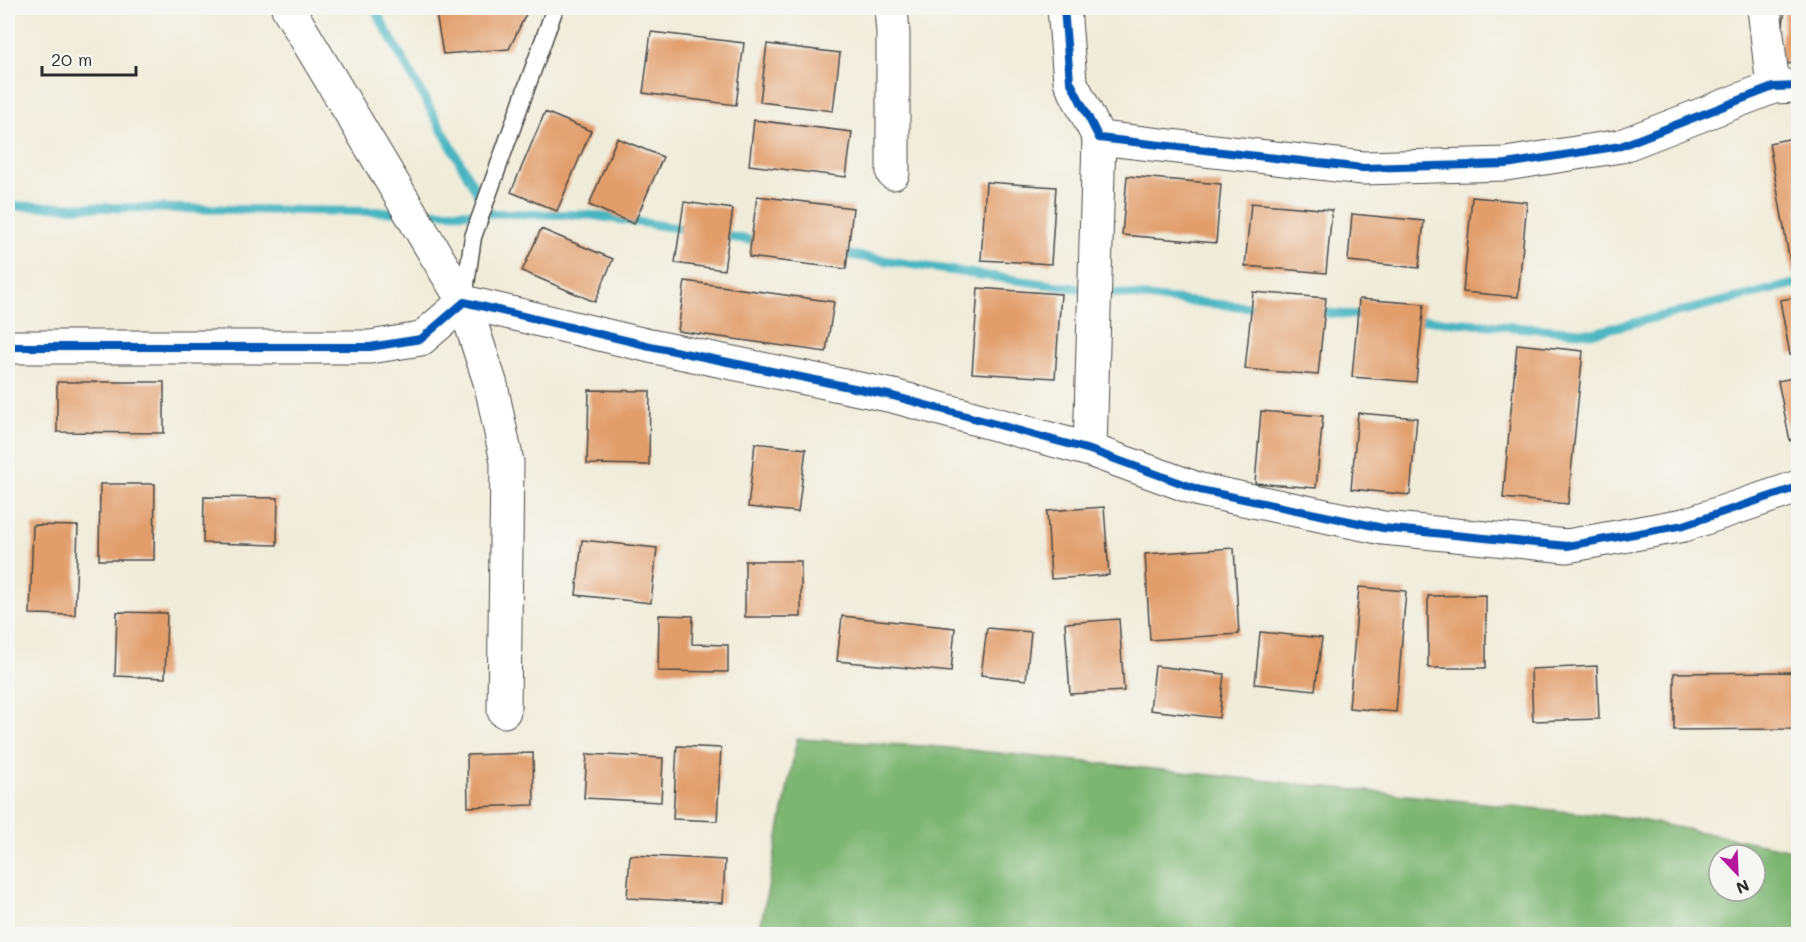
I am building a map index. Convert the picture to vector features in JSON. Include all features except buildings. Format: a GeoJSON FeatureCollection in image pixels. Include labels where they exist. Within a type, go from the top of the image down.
{"type":"FeatureCollection","features":[{"type":"Feature","properties":{"kind":"street"},"geometry":{"type":"LineString","coordinates":[[288,8],[464,302],[491,385],[507,462],[504,711]]}},
{"type":"Feature","properties":{"kind":"street"},"geometry":{"type":"LineString","coordinates":[[891,8],[893,33],[892,173]]}},
{"type":"Feature","properties":{"kind":"street"},"geometry":{"type":"LineString","coordinates":[[1064,8],[1070,81],[1099,138],[1090,450]]}},
{"type":"Feature","properties":{"kind":"street"},"geometry":{"type":"LineString","coordinates":[[1099,138],[1362,168],[1506,164],[1622,146],[1786,86],[1764,8]]}},
{"type":"Feature","properties":{"kind":"street"},"geometry":{"type":"LineString","coordinates":[[8,347],[370,347],[421,339],[464,302]]}},
{"type":"Feature","properties":{"kind":"street"},"geometry":{"type":"LineString","coordinates":[[464,302],[650,346],[893,396],[1090,450],[1200,490],[1383,528],[1567,546],[1684,525],[1798,487]]}},
{"type":"Feature","properties":{"kind":"lane"},"geometry":{"type":"LineString","coordinates":[[464,302],[472,237],[555,8]]}},
{"type":"Feature","properties":{"kind":"green space"},"geometry":{"type":"Polygon","coordinates":[[[797,739],[940,747],[1629,818],[1757,843],[1707,843],[1707,903],[1767,903],[1767,845],[1798,851],[1798,934],[759,934],[797,739]]]}},
{"type":"Feature","properties":{"kind":"waterway"},"geometry":{"type":"LineString","coordinates":[[374,8],[485,207]]}},
{"type":"Feature","properties":{"kind":"waterway"},"geometry":{"type":"LineString","coordinates":[[8,206],[401,212]]}},
{"type":"Feature","properties":{"kind":"waterway"},"geometry":{"type":"LineString","coordinates":[[418,212],[590,215],[691,230]]}},
{"type":"Feature","properties":{"kind":"waterway"},"geometry":{"type":"LineString","coordinates":[[719,235],[762,242]]}},
{"type":"Feature","properties":{"kind":"waterway"},"geometry":{"type":"LineString","coordinates":[[838,253],[1102,292],[1261,308]]}},
{"type":"Feature","properties":{"kind":"waterway"},"geometry":{"type":"LineString","coordinates":[[1413,319],[1592,333],[1798,283]]}},
{"type":"Feature","properties":{"kind":"waterway"},"geometry":{"type":"LineString","coordinates":[[1314,312],[1369,316]]}},
{"type":"Feature","properties":{"kind":"cycle path"},"geometry":{"type":"LineString","coordinates":[[1064,8],[1070,81],[1099,138],[1363,168],[1506,164],[1621,146],[1773,87],[1798,86]]}},
{"type":"Feature","properties":{"kind":"cycle path"},"geometry":{"type":"LineString","coordinates":[[8,347],[370,347],[421,339],[464,302],[650,346],[893,396],[1090,450],[1200,490],[1383,528],[1567,546],[1684,525],[1798,487]]}}]}
